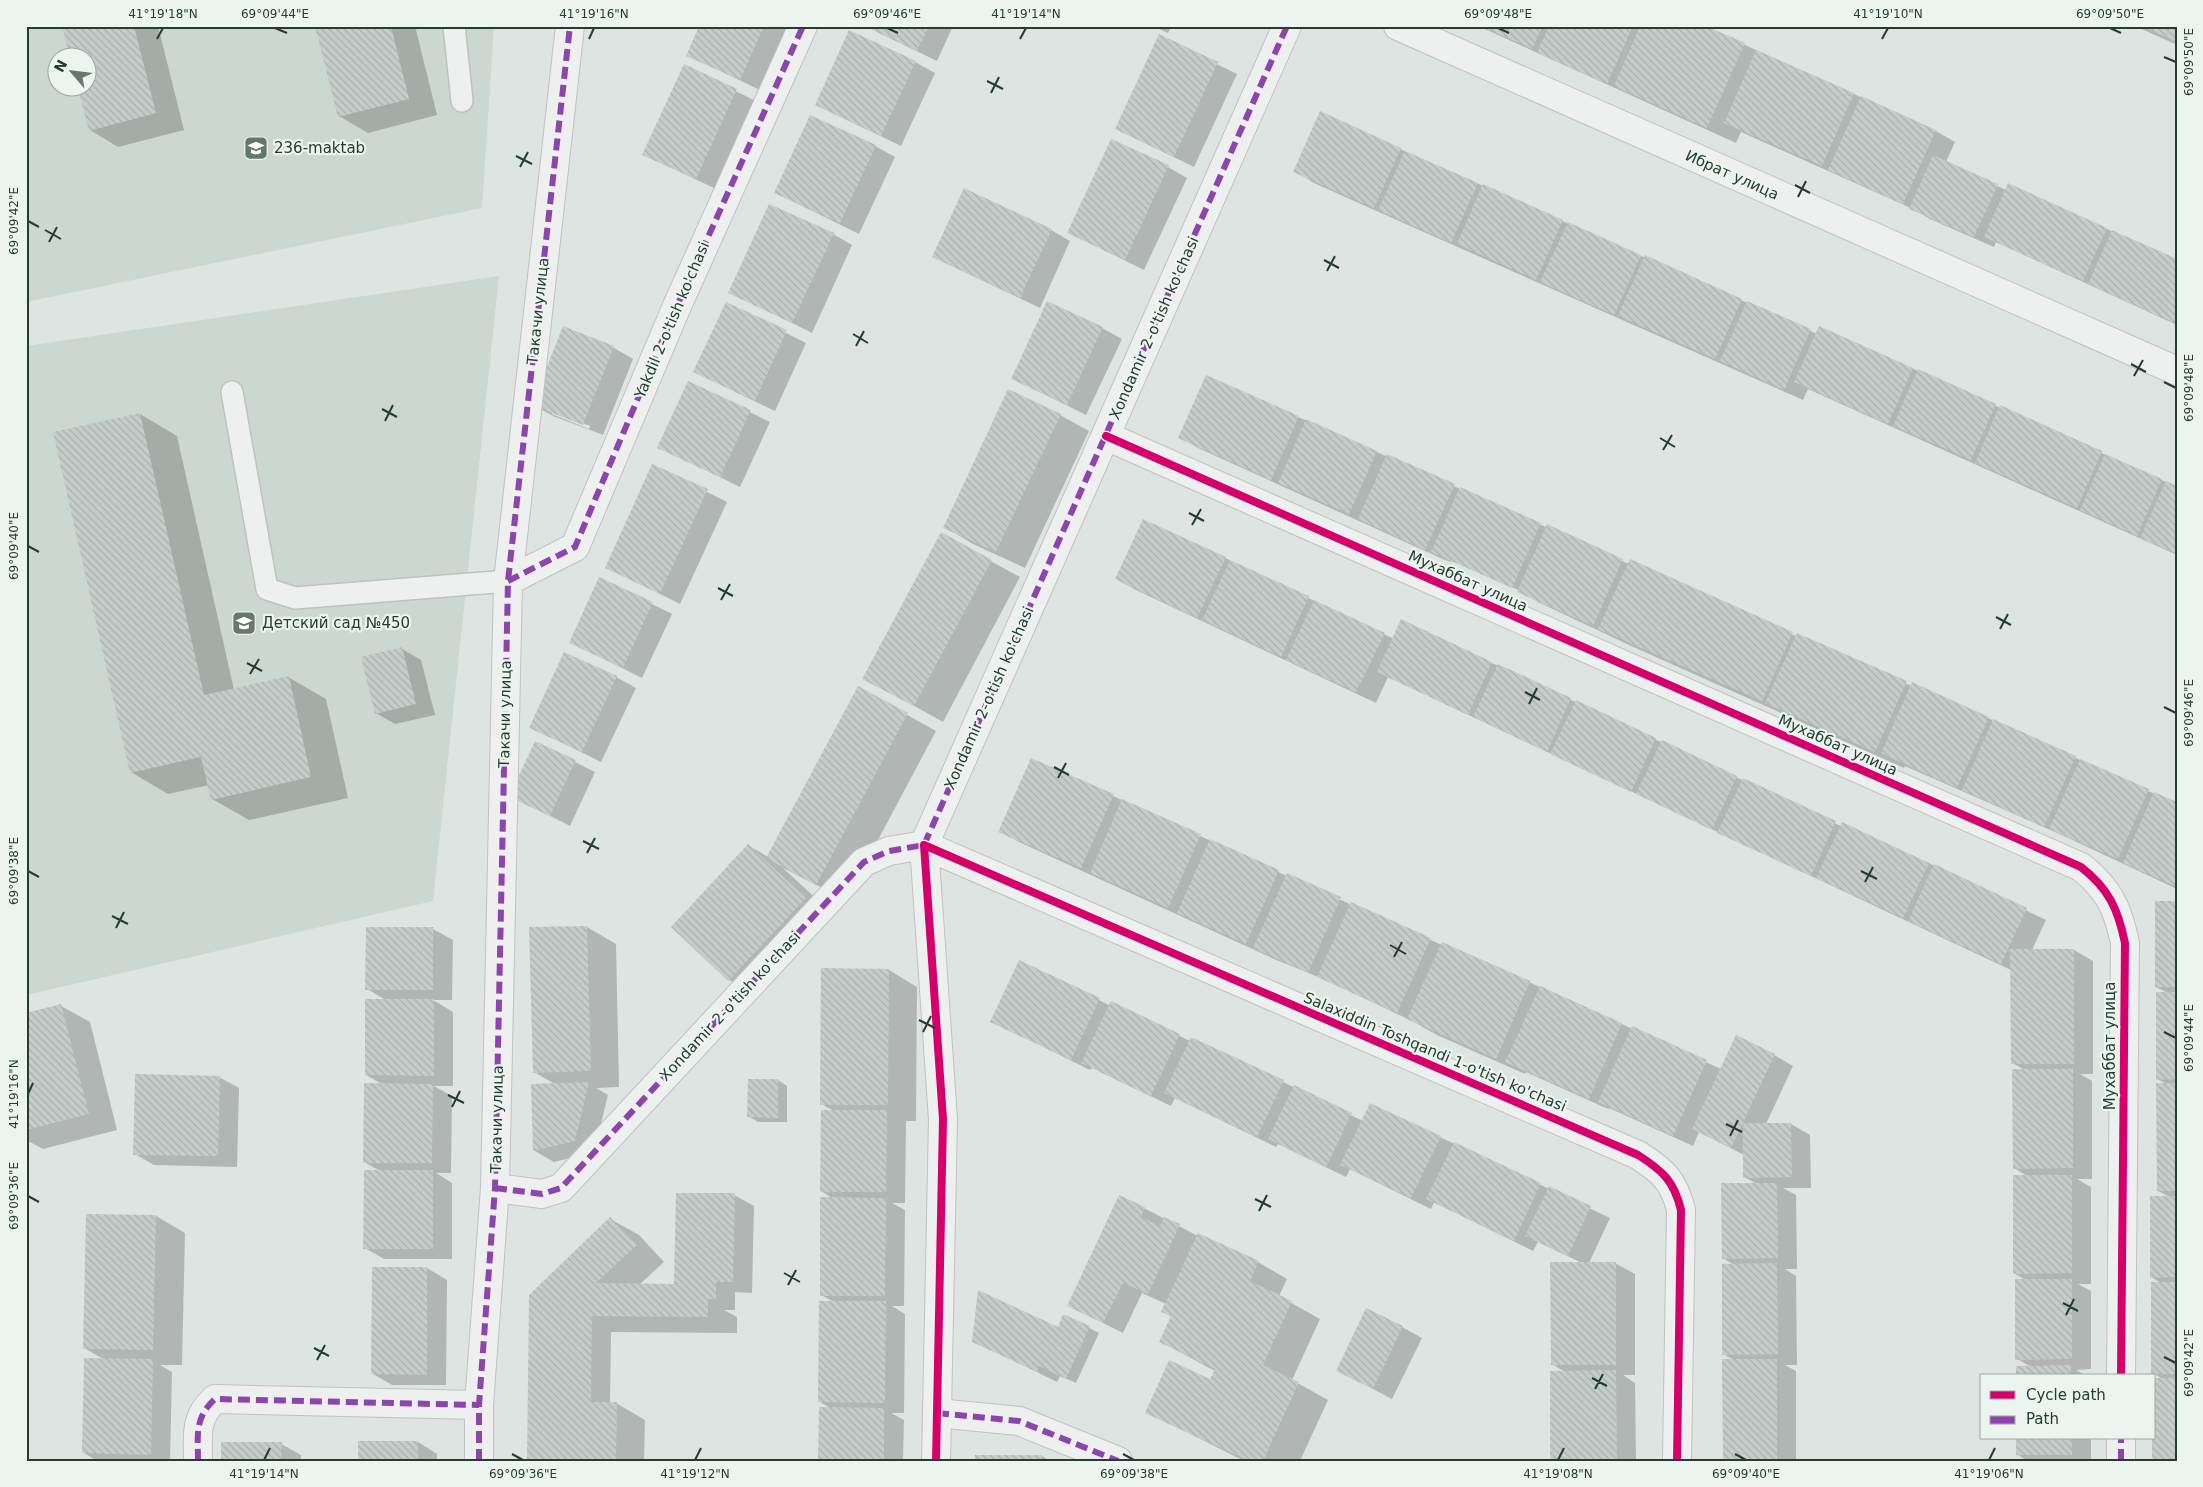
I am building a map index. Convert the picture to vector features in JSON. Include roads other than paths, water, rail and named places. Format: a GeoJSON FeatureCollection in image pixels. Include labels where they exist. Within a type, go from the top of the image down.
{"type":"FeatureCollection","features":[{"type":"Feature","properties":{"kind":"street","name":"Такачи улица"},"geometry":{"type":"LineString","coordinates":[[478,1461],[479,1405],[495,1188],[508,581],[570,26]]}},
{"type":"Feature","properties":{"kind":"street","name":"Yakdil 2-o'tish ko'chasi"},"geometry":{"type":"LineString","coordinates":[[508,581],[575,547],[677,306],[803,26]]}},
{"type":"Feature","properties":{"kind":"street","name":"Xondamir 2-o'tish ko'chasi"},"geometry":{"type":"LineString","coordinates":[[495,1188],[542,1194],[561,1188],[864,862],[889,851],[924,845],[1287,26]]}},
{"type":"Feature","properties":{"kind":"street","name":"Ибрат улица"},"geometry":{"type":"LineString","coordinates":[[1398,26],[2177,371]]}},
{"type":"Feature","properties":{"kind":"street","name":"Мухаббат улица"},"geometry":{"type":"LineString","coordinates":[[1106,436],[2081,867],[2098,881],[2112,900],[2120,920],[2125,943],[2121,1374]]}},
{"type":"Feature","properties":{"kind":"street"},"geometry":{"type":"LineString","coordinates":[[924,845],[943,1119],[936,1461]]}},
{"type":"Feature","properties":{"kind":"street","name":"Salaxiddin Toshqandi 1-o'tish ko'chasi"},"geometry":{"type":"LineString","coordinates":[[924,845],[1629,1151],[1653,1165],[1668,1177],[1676,1192],[1681,1210],[1676,1461]]}},
{"type":"Feature","properties":{"kind":"street"},"geometry":{"type":"LineString","coordinates":[[198,1461],[198,1424],[204,1409],[214,1399],[479,1405]]}},
{"type":"Feature","properties":{"kind":"street"},"geometry":{"type":"LineString","coordinates":[[937,1413],[1019,1421],[1118,1461]]}},
{"type":"Feature","properties":{"kind":"street"},"geometry":{"type":"LineString","coordinates":[[2121,1440],[2121,1461]]}},
{"type":"Feature","properties":{"kind":"lane"},"geometry":{"type":"LineString","coordinates":[[454,26],[462,101]]}},
{"type":"Feature","properties":{"kind":"lane"},"geometry":{"type":"LineString","coordinates":[[232,392],[267,589],[295,598],[508,581]]}},
{"type":"Feature","properties":{"kind":"place","name":"236-maktab"},"geometry":{"type":"Point","coordinates":[256,148]}},
{"type":"Feature","properties":{"kind":"place","name":"Детский сад №450"},"geometry":{"type":"Point","coordinates":[244,623]}}]}
